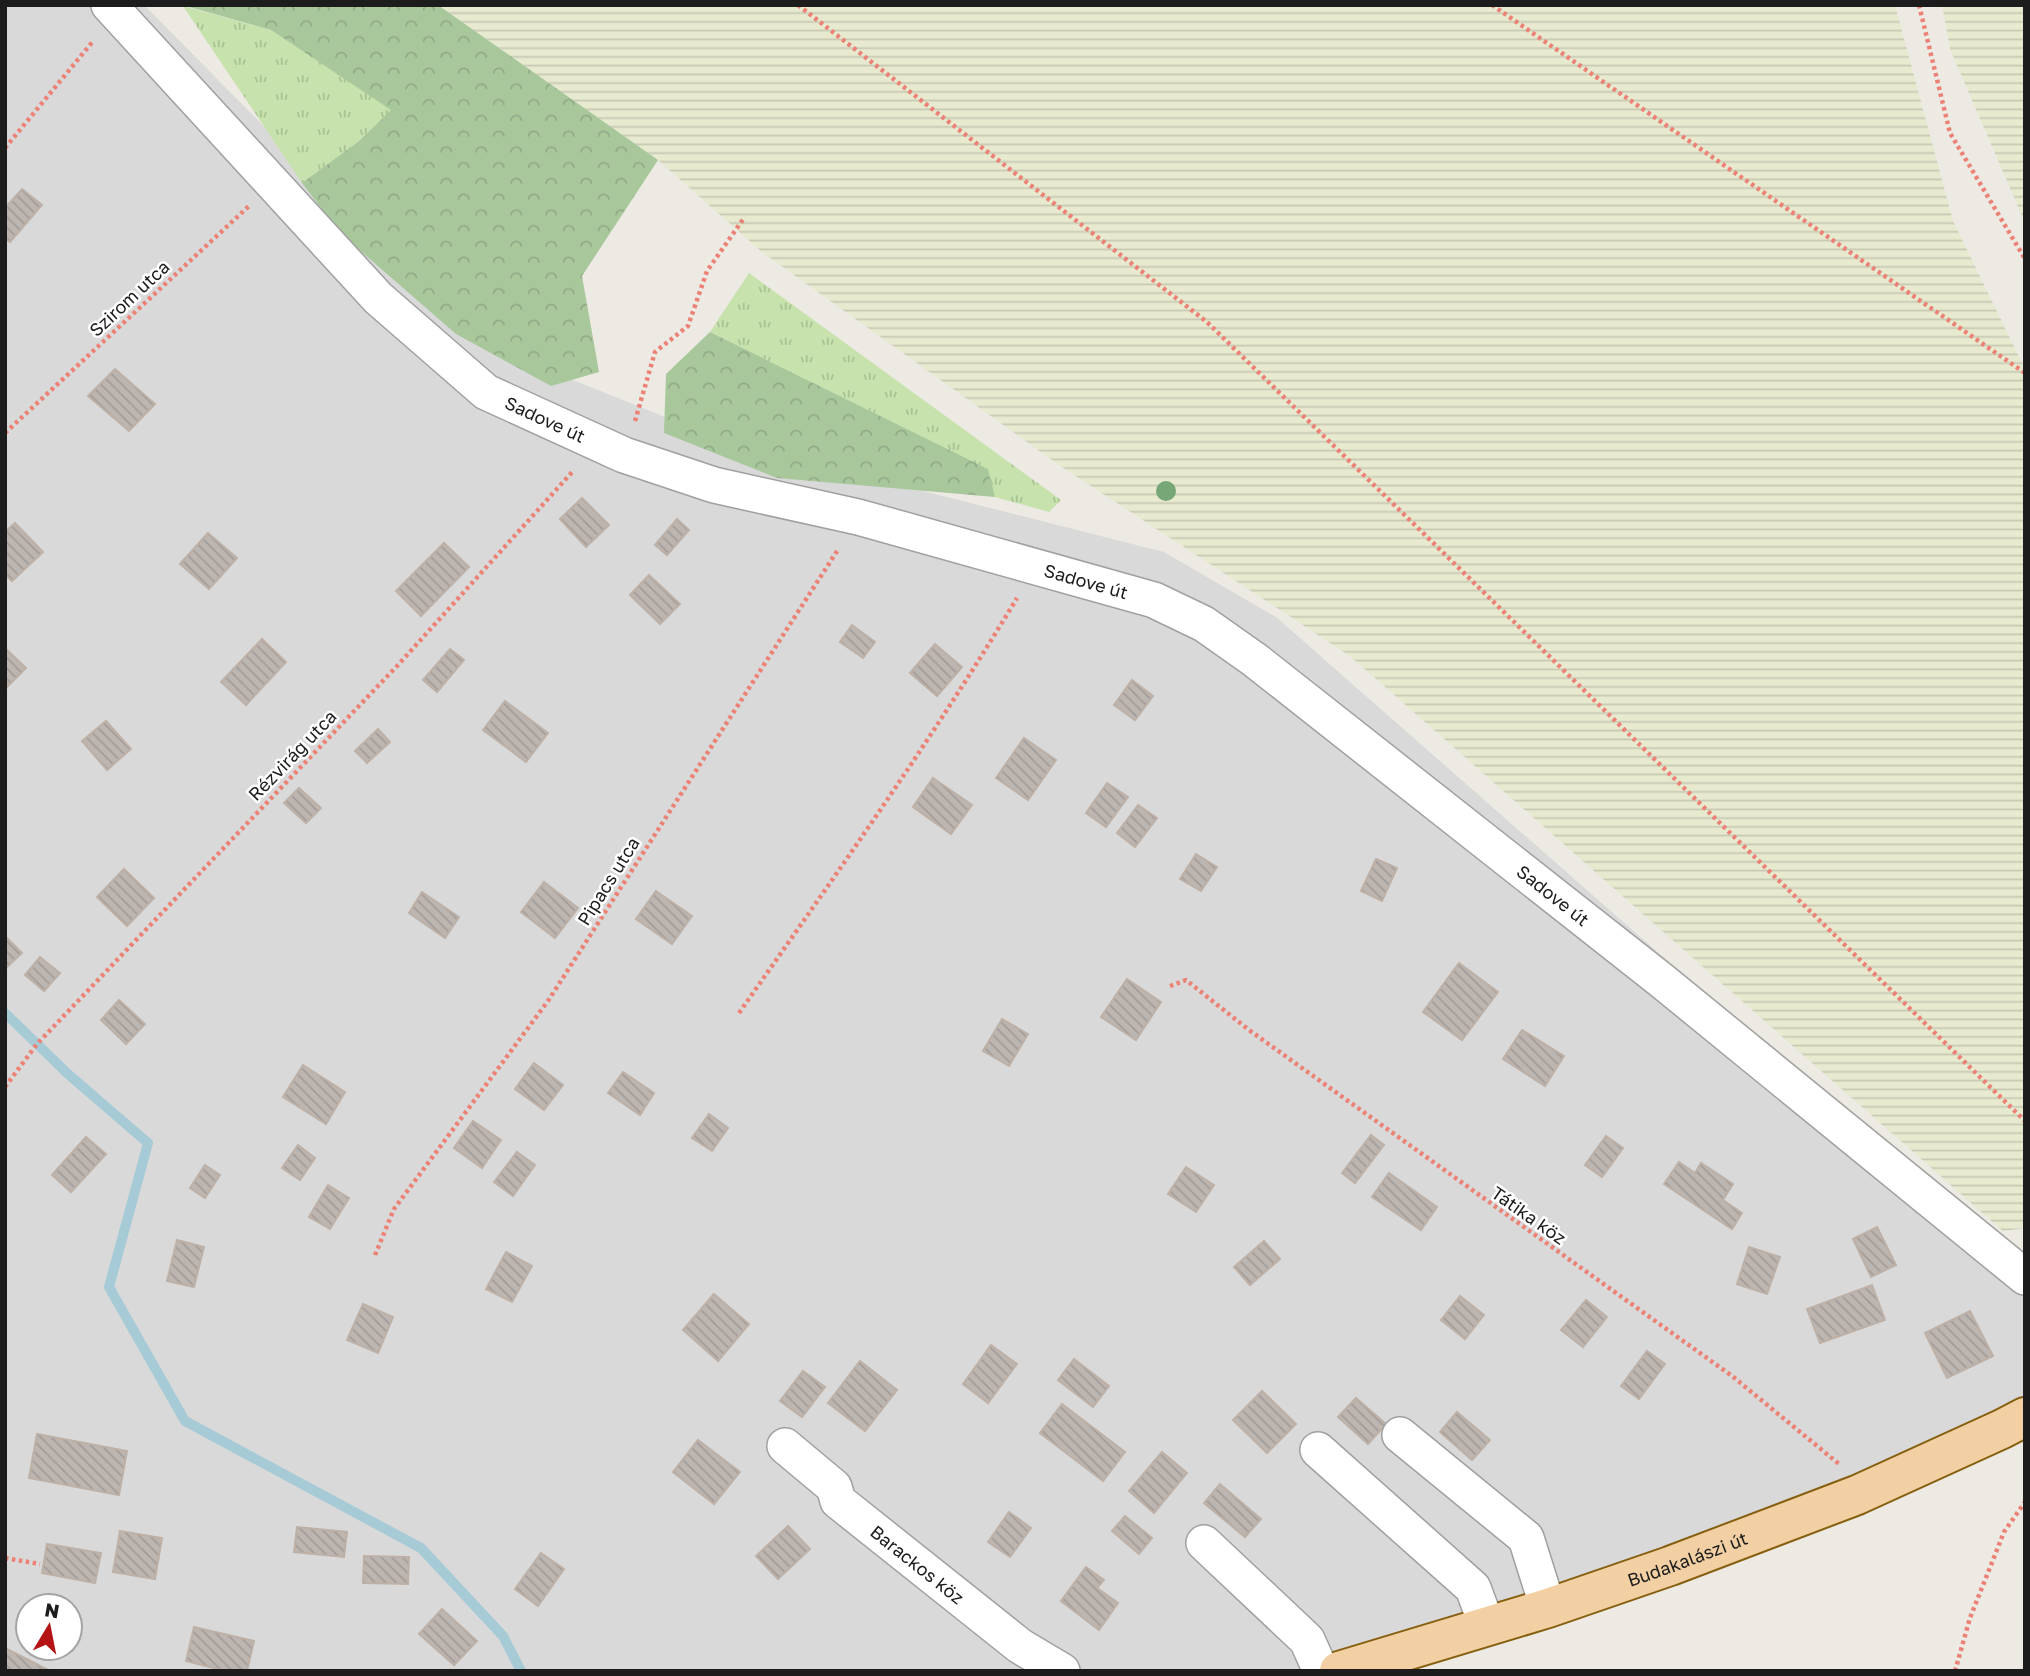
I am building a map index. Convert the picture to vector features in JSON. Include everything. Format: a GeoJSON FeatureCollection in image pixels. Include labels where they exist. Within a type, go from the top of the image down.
{"type":"FeatureCollection","features":[{"type":"Feature","properties":{"kind":"main road","name":"Budakalászi út"},"geometry":{"type":"LineString","coordinates":[[1339,1671],[1548,1608],[1670,1566],[1857,1495],[2025,1417]]}},
{"type":"Feature","properties":{"kind":"street","name":"Sadove út"},"geometry":{"type":"LineString","coordinates":[[112,9],[378,298],[486,393],[614,451],[714,485],[858,517],[1154,600],[1204,624],[1255,660],[1661,980],[2025,1277]]}},
{"type":"Feature","properties":{"kind":"street"},"geometry":{"type":"LineString","coordinates":[[1400,1435],[1526,1538],[1548,1608]]}},
{"type":"Feature","properties":{"kind":"street","name":"Barackos köz"},"geometry":{"type":"LineString","coordinates":[[785,1446],[834,1487],[838,1501],[1020,1646],[1062,1671]]}},
{"type":"Feature","properties":{"kind":"street"},"geometry":{"type":"LineString","coordinates":[[1318,1450],[1473,1588],[1487,1626]]}},
{"type":"Feature","properties":{"kind":"street"},"geometry":{"type":"LineString","coordinates":[[1203,1543],[1307,1640],[1321,1671]]}},
{"type":"Feature","properties":{"kind":"path"},"geometry":{"type":"LineString","coordinates":[[798,5],[1208,323],[2025,1121]]}},
{"type":"Feature","properties":{"kind":"path"},"geometry":{"type":"LineString","coordinates":[[1492,5],[2025,373]]}},
{"type":"Feature","properties":{"kind":"path"},"geometry":{"type":"LineString","coordinates":[[1919,5],[1950,132],[2025,258]]}},
{"type":"Feature","properties":{"kind":"path"},"geometry":{"type":"LineString","coordinates":[[5,148],[112,9]]}},
{"type":"Feature","properties":{"kind":"path","name":"Szirom utca"},"geometry":{"type":"LineString","coordinates":[[5,433],[272,184]]}},
{"type":"Feature","properties":{"kind":"path"},"geometry":{"type":"LineString","coordinates":[[614,451],[645,391],[655,352],[688,326],[707,271],[744,218]]}},
{"type":"Feature","properties":{"kind":"path","name":"Rézvirág utca"},"geometry":{"type":"LineString","coordinates":[[5,1087],[37,1044],[398,666],[579,464],[614,451]]}},
{"type":"Feature","properties":{"kind":"path","name":"Pipacs utca"},"geometry":{"type":"LineString","coordinates":[[375,1255],[394,1209],[548,1001],[858,517]]}},
{"type":"Feature","properties":{"kind":"path"},"geometry":{"type":"LineString","coordinates":[[739,1013],[885,805],[963,687],[1035,568]]}},
{"type":"Feature","properties":{"kind":"path","name":"Tátika köz"},"geometry":{"type":"LineString","coordinates":[[1170,986],[1186,980],[1260,1038],[1732,1376],[1838,1462],[1857,1495]]}},
{"type":"Feature","properties":{"kind":"path"},"geometry":{"type":"LineString","coordinates":[[1955,1671],[1970,1618],[2004,1532],[2025,1502]]}},
{"type":"Feature","properties":{"kind":"path"},"geometry":{"type":"LineString","coordinates":[[5,1558],[40,1564]]}},
{"type":"Feature","properties":{"kind":"shaded area"},"geometry":{"type":"Polygon","coordinates":[[[5,5],[144,5],[408,272],[508,354],[725,441],[1164,552],[1276,617],[2025,1275],[2025,1441],[1678,1579],[1368,1671],[5,1671],[5,5]]]}},
{"type":"Feature","properties":{"kind":"green space"},"geometry":{"type":"Polygon","coordinates":[[[182,5],[438,5],[658,160],[582,276],[599,372],[551,386],[456,334],[340,233],[302,183],[359,141],[391,110],[271,30],[182,5]]]}},
{"type":"Feature","properties":{"kind":"green space"},"geometry":{"type":"Polygon","coordinates":[[[438,5],[1895,5],[1953,221],[2025,369],[2025,1228],[2003,1231],[1350,656],[1059,465],[762,252],[658,160],[438,5]]]}},
{"type":"Feature","properties":{"kind":"green space"},"geometry":{"type":"Polygon","coordinates":[[[1942,5],[2025,5],[2025,223],[1950,49],[1942,5]]]}},
{"type":"Feature","properties":{"kind":"green space"},"geometry":{"type":"Polygon","coordinates":[[[183,6],[271,30],[392,110],[359,141],[302,183],[183,6]]]}},
{"type":"Feature","properties":{"kind":"green space"},"geometry":{"type":"Polygon","coordinates":[[[749,273],[1061,500],[1049,512],[995,497],[987,469],[710,332],[749,273]]]}},
{"type":"Feature","properties":{"kind":"green space"},"geometry":{"type":"Polygon","coordinates":[[[710,332],[988,469],[995,497],[777,478],[664,433],[666,374],[710,332]]]}},
{"type":"Feature","properties":{"kind":"building"},"geometry":{"type":"Polygon","coordinates":[[[22,189],[42,205],[10,242],[5,238],[5,208],[22,189]]]}},
{"type":"Feature","properties":{"kind":"building"},"geometry":{"type":"Polygon","coordinates":[[[115,369],[155,404],[129,431],[88,396],[115,369]]]}},
{"type":"Feature","properties":{"kind":"building"},"geometry":{"type":"Polygon","coordinates":[[[582,498],[609,525],[586,547],[560,519],[582,498]]]}},
{"type":"Feature","properties":{"kind":"building"},"geometry":{"type":"Polygon","coordinates":[[[677,519],[689,530],[667,555],[655,545],[677,519]]]}},
{"type":"Feature","properties":{"kind":"building"},"geometry":{"type":"Polygon","coordinates":[[[15,523],[43,552],[12,581],[5,574],[5,532],[15,523]]]}},
{"type":"Feature","properties":{"kind":"building"},"geometry":{"type":"Polygon","coordinates":[[[208,533],[237,558],[209,589],[180,564],[208,533]]]}},
{"type":"Feature","properties":{"kind":"building"},"geometry":{"type":"Polygon","coordinates":[[[444,543],[469,567],[421,616],[396,591],[444,543]]]}},
{"type":"Feature","properties":{"kind":"building"},"geometry":{"type":"Polygon","coordinates":[[[649,575],[680,604],[660,624],[630,595],[649,575]]]}},
{"type":"Feature","properties":{"kind":"building"},"geometry":{"type":"Polygon","coordinates":[[[852,625],[875,642],[863,658],[840,642],[852,625]]]}},
{"type":"Feature","properties":{"kind":"building"},"geometry":{"type":"Polygon","coordinates":[[[262,639],[286,662],[246,705],[221,682],[262,639]]]}},
{"type":"Feature","properties":{"kind":"building"},"geometry":{"type":"Polygon","coordinates":[[[935,644],[962,667],[937,696],[910,673],[935,644]]]}},
{"type":"Feature","properties":{"kind":"building"},"geometry":{"type":"Polygon","coordinates":[[[5,648],[26,668],[5,689],[5,648]]]}},
{"type":"Feature","properties":{"kind":"building"},"geometry":{"type":"Polygon","coordinates":[[[450,649],[464,660],[437,692],[423,680],[450,649]]]}},
{"type":"Feature","properties":{"kind":"building"},"geometry":{"type":"Polygon","coordinates":[[[1132,680],[1153,696],[1135,720],[1114,705],[1132,680]]]}},
{"type":"Feature","properties":{"kind":"building"},"geometry":{"type":"Polygon","coordinates":[[[505,701],[548,733],[526,762],[483,730],[505,701]]]}},
{"type":"Feature","properties":{"kind":"building"},"geometry":{"type":"Polygon","coordinates":[[[106,721],[131,749],[107,770],[82,741],[106,721]]]}},
{"type":"Feature","properties":{"kind":"building"},"geometry":{"type":"Polygon","coordinates":[[[378,729],[390,742],[367,763],[355,751],[378,729]]]}},
{"type":"Feature","properties":{"kind":"building"},"geometry":{"type":"Polygon","coordinates":[[[1024,738],[1056,760],[1028,800],[996,778],[1024,738]]]}},
{"type":"Feature","properties":{"kind":"building"},"geometry":{"type":"Polygon","coordinates":[[[933,778],[972,805],[951,834],[913,807],[933,778]]]}},
{"type":"Feature","properties":{"kind":"building"},"geometry":{"type":"Polygon","coordinates":[[[1107,783],[1128,797],[1106,827],[1086,813],[1107,783]]]}},
{"type":"Feature","properties":{"kind":"building"},"geometry":{"type":"Polygon","coordinates":[[[299,788],[321,808],[306,823],[284,803],[299,788]]]}},
{"type":"Feature","properties":{"kind":"building"},"geometry":{"type":"Polygon","coordinates":[[[1138,805],[1157,818],[1135,847],[1117,833],[1138,805]]]}},
{"type":"Feature","properties":{"kind":"building"},"geometry":{"type":"Polygon","coordinates":[[[1196,854],[1217,867],[1201,891],[1180,879],[1196,854]]]}},
{"type":"Feature","properties":{"kind":"building"},"geometry":{"type":"Polygon","coordinates":[[[1376,859],[1397,868],[1382,901],[1361,891],[1376,859]]]}},
{"type":"Feature","properties":{"kind":"building"},"geometry":{"type":"Polygon","coordinates":[[[124,869],[154,898],[127,926],[97,897],[124,869]]]}},
{"type":"Feature","properties":{"kind":"building"},"geometry":{"type":"Polygon","coordinates":[[[544,882],[578,908],[555,938],[521,912],[544,882]]]}},
{"type":"Feature","properties":{"kind":"building"},"geometry":{"type":"Polygon","coordinates":[[[656,891],[692,916],[672,944],[636,919],[656,891]]]}},
{"type":"Feature","properties":{"kind":"building"},"geometry":{"type":"Polygon","coordinates":[[[422,892],[459,917],[445,938],[409,913],[422,892]]]}},
{"type":"Feature","properties":{"kind":"building"},"geometry":{"type":"Polygon","coordinates":[[[5,936],[22,953],[5,969],[5,936]]]}},
{"type":"Feature","properties":{"kind":"building"},"geometry":{"type":"Polygon","coordinates":[[[40,957],[60,973],[44,991],[25,975],[40,957]]]}},
{"type":"Feature","properties":{"kind":"building"},"geometry":{"type":"Polygon","coordinates":[[[1459,963],[1498,992],[1462,1040],[1423,1012],[1459,963]]]}},
{"type":"Feature","properties":{"kind":"building"},"geometry":{"type":"Polygon","coordinates":[[[1127,979],[1161,1002],[1136,1040],[1101,1017],[1127,979]]]}},
{"type":"Feature","properties":{"kind":"building"},"geometry":{"type":"Polygon","coordinates":[[[119,1000],[145,1024],[126,1044],[101,1020],[119,1000]]]}},
{"type":"Feature","properties":{"kind":"building"},"geometry":{"type":"Polygon","coordinates":[[[1002,1019],[1028,1034],[1009,1066],[983,1051],[1002,1019]]]}},
{"type":"Feature","properties":{"kind":"building"},"geometry":{"type":"Polygon","coordinates":[[[1522,1030],[1564,1056],[1545,1086],[1503,1059],[1522,1030]]]}},
{"type":"Feature","properties":{"kind":"building"},"geometry":{"type":"Polygon","coordinates":[[[534,1063],[563,1085],[544,1110],[515,1089],[534,1063]]]}},
{"type":"Feature","properties":{"kind":"building"},"geometry":{"type":"Polygon","coordinates":[[[303,1065],[345,1092],[326,1124],[283,1097],[303,1065]]]}},
{"type":"Feature","properties":{"kind":"building"},"geometry":{"type":"Polygon","coordinates":[[[623,1072],[654,1093],[640,1115],[608,1093],[623,1072]]]}},
{"type":"Feature","properties":{"kind":"building"},"geometry":{"type":"Polygon","coordinates":[[[709,1114],[728,1128],[712,1151],[692,1138],[709,1114]]]}},
{"type":"Feature","properties":{"kind":"building"},"geometry":{"type":"Polygon","coordinates":[[[473,1121],[501,1140],[482,1168],[454,1148],[473,1121]]]}},
{"type":"Feature","properties":{"kind":"building"},"geometry":{"type":"Polygon","coordinates":[[[1371,1135],[1384,1145],[1355,1183],[1342,1173],[1371,1135]]]}},
{"type":"Feature","properties":{"kind":"building"},"geometry":{"type":"Polygon","coordinates":[[[1606,1136],[1623,1148],[1602,1177],[1585,1165],[1606,1136]]]}},
{"type":"Feature","properties":{"kind":"building"},"geometry":{"type":"Polygon","coordinates":[[[86,1137],[106,1154],[71,1192],[52,1175],[86,1137]]]}},
{"type":"Feature","properties":{"kind":"building"},"geometry":{"type":"Polygon","coordinates":[[[298,1145],[315,1158],[300,1180],[282,1168],[298,1145]]]}},
{"type":"Feature","properties":{"kind":"building"},"geometry":{"type":"Polygon","coordinates":[[[517,1152],[535,1165],[513,1196],[494,1182],[517,1152]]]}},
{"type":"Feature","properties":{"kind":"building"},"geometry":{"type":"Polygon","coordinates":[[[1679,1162],[1695,1173],[1701,1163],[1733,1184],[1723,1200],[1742,1213],[1732,1229],[1664,1184],[1679,1162]]]}},
{"type":"Feature","properties":{"kind":"building"},"geometry":{"type":"Polygon","coordinates":[[[205,1165],[220,1175],[205,1198],[190,1188],[205,1165]]]}},
{"type":"Feature","properties":{"kind":"building"},"geometry":{"type":"Polygon","coordinates":[[[1186,1167],[1214,1185],[1196,1212],[1168,1194],[1186,1167]]]}},
{"type":"Feature","properties":{"kind":"building"},"geometry":{"type":"Polygon","coordinates":[[[1389,1173],[1437,1207],[1421,1230],[1372,1197],[1389,1173]]]}},
{"type":"Feature","properties":{"kind":"building"},"geometry":{"type":"Polygon","coordinates":[[[328,1185],[349,1198],[330,1229],[309,1217],[328,1185]]]}},
{"type":"Feature","properties":{"kind":"building"},"geometry":{"type":"Polygon","coordinates":[[[1877,1227],[1896,1265],[1871,1277],[1853,1239],[1877,1227]]]}},
{"type":"Feature","properties":{"kind":"building"},"geometry":{"type":"Polygon","coordinates":[[[177,1240],[204,1247],[194,1287],[167,1281],[177,1240]]]}},
{"type":"Feature","properties":{"kind":"building"},"geometry":{"type":"Polygon","coordinates":[[[1264,1241],[1280,1259],[1250,1285],[1234,1267],[1264,1241]]]}},
{"type":"Feature","properties":{"kind":"building"},"geometry":{"type":"Polygon","coordinates":[[[1749,1247],[1780,1257],[1767,1294],[1737,1284],[1749,1247]]]}},
{"type":"Feature","properties":{"kind":"building"},"geometry":{"type":"Polygon","coordinates":[[[506,1252],[532,1266],[512,1302],[486,1289],[506,1252]]]}},
{"type":"Feature","properties":{"kind":"building"},"geometry":{"type":"Polygon","coordinates":[[[1872,1285],[1885,1320],[1820,1343],[1807,1309],[1872,1285]]]}},
{"type":"Feature","properties":{"kind":"building"},"geometry":{"type":"Polygon","coordinates":[[[714,1294],[749,1324],[718,1361],[683,1330],[714,1294]]]}},
{"type":"Feature","properties":{"kind":"building"},"geometry":{"type":"Polygon","coordinates":[[[1460,1296],[1484,1315],[1465,1339],[1441,1320],[1460,1296]]]}},
{"type":"Feature","properties":{"kind":"building"},"geometry":{"type":"Polygon","coordinates":[[[1586,1300],[1607,1317],[1583,1347],[1561,1330],[1586,1300]]]}},
{"type":"Feature","properties":{"kind":"building"},"geometry":{"type":"Polygon","coordinates":[[[363,1304],[393,1317],[378,1353],[347,1340],[363,1304]]]}},
{"type":"Feature","properties":{"kind":"building"},"geometry":{"type":"Polygon","coordinates":[[[1970,1311],[1993,1356],[1947,1378],[1925,1333],[1970,1311]]]}},
{"type":"Feature","properties":{"kind":"building"},"geometry":{"type":"Polygon","coordinates":[[[991,1345],[1017,1364],[988,1403],[963,1384],[991,1345]]]}},
{"type":"Feature","properties":{"kind":"building"},"geometry":{"type":"Polygon","coordinates":[[[1647,1351],[1665,1364],[1639,1399],[1621,1386],[1647,1351]]]}},
{"type":"Feature","properties":{"kind":"building"},"geometry":{"type":"Polygon","coordinates":[[[1074,1359],[1109,1386],[1093,1407],[1058,1380],[1074,1359]]]}},
{"type":"Feature","properties":{"kind":"building"},"geometry":{"type":"Polygon","coordinates":[[[860,1361],[897,1390],[865,1431],[828,1403],[860,1361]]]}},
{"type":"Feature","properties":{"kind":"building"},"geometry":{"type":"Polygon","coordinates":[[[803,1371],[825,1387],[802,1417],[780,1401],[803,1371]]]}},
{"type":"Feature","properties":{"kind":"building"},"geometry":{"type":"Polygon","coordinates":[[[1262,1391],[1296,1424],[1267,1453],[1233,1420],[1262,1391]]]}},
{"type":"Feature","properties":{"kind":"building"},"geometry":{"type":"Polygon","coordinates":[[[1356,1398],[1386,1424],[1368,1444],[1338,1417],[1356,1398]]]}},
{"type":"Feature","properties":{"kind":"building"},"geometry":{"type":"Polygon","coordinates":[[[1062,1404],[1125,1452],[1103,1481],[1040,1433],[1062,1404]]]}},
{"type":"Feature","properties":{"kind":"building"},"geometry":{"type":"Polygon","coordinates":[[[1457,1412],[1490,1440],[1472,1460],[1440,1432],[1457,1412]]]}},
{"type":"Feature","properties":{"kind":"building"},"geometry":{"type":"Polygon","coordinates":[[[37,1434],[127,1451],[119,1495],[29,1478],[37,1434]]]}},
{"type":"Feature","properties":{"kind":"building"},"geometry":{"type":"Polygon","coordinates":[[[698,1440],[740,1472],[714,1504],[673,1472],[698,1440]]]}},
{"type":"Feature","properties":{"kind":"building"},"geometry":{"type":"Polygon","coordinates":[[[1162,1452],[1187,1473],[1154,1513],[1129,1491],[1162,1452]]]}},
{"type":"Feature","properties":{"kind":"building"},"geometry":{"type":"Polygon","coordinates":[[[1220,1484],[1261,1519],[1245,1537],[1204,1503],[1220,1484]]]}},
{"type":"Feature","properties":{"kind":"building"},"geometry":{"type":"Polygon","coordinates":[[[1009,1512],[1031,1528],[1010,1557],[988,1542],[1009,1512]]]}},
{"type":"Feature","properties":{"kind":"building"},"geometry":{"type":"Polygon","coordinates":[[[1125,1516],[1152,1538],[1139,1554],[1112,1531],[1125,1516]]]}},
{"type":"Feature","properties":{"kind":"building"},"geometry":{"type":"Polygon","coordinates":[[[788,1526],[810,1549],[778,1579],[756,1556],[788,1526]]]}},
{"type":"Feature","properties":{"kind":"building"},"geometry":{"type":"Polygon","coordinates":[[[297,1527],[347,1532],[344,1557],[294,1552],[297,1527]]]}},
{"type":"Feature","properties":{"kind":"building"},"geometry":{"type":"Polygon","coordinates":[[[120,1531],[162,1538],[155,1579],[113,1572],[120,1531]]]}},
{"type":"Feature","properties":{"kind":"building"},"geometry":{"type":"Polygon","coordinates":[[[47,1544],[101,1553],[95,1583],[42,1573],[47,1544]]]}},
{"type":"Feature","properties":{"kind":"building"},"geometry":{"type":"Polygon","coordinates":[[[541,1553],[564,1569],[538,1606],[515,1589],[541,1553]]]}},
{"type":"Feature","properties":{"kind":"building"},"geometry":{"type":"Polygon","coordinates":[[[364,1556],[409,1557],[408,1584],[363,1583],[364,1556]]]}},
{"type":"Feature","properties":{"kind":"building"},"geometry":{"type":"Polygon","coordinates":[[[1086,1567],[1104,1580],[1097,1588],[1118,1603],[1099,1630],[1061,1601],[1086,1567]]]}},
{"type":"Feature","properties":{"kind":"building"},"geometry":{"type":"Polygon","coordinates":[[[442,1609],[477,1641],[454,1665],[419,1634],[442,1609]]]}},
{"type":"Feature","properties":{"kind":"building"},"geometry":{"type":"Polygon","coordinates":[[[194,1627],[254,1641],[247,1671],[225,1671],[186,1661],[194,1627]]]}},
{"type":"Feature","properties":{"kind":"building"},"geometry":{"type":"Polygon","coordinates":[[[5,1648],[14,1653],[14,1662],[32,1662],[50,1671],[5,1671],[5,1648]]]}},
{"type":"Feature","properties":{"kind":"waterway"},"geometry":{"type":"LineString","coordinates":[[5,1013],[68,1074],[148,1143],[109,1287],[185,1421],[421,1548],[503,1636],[521,1671]]}}]}
